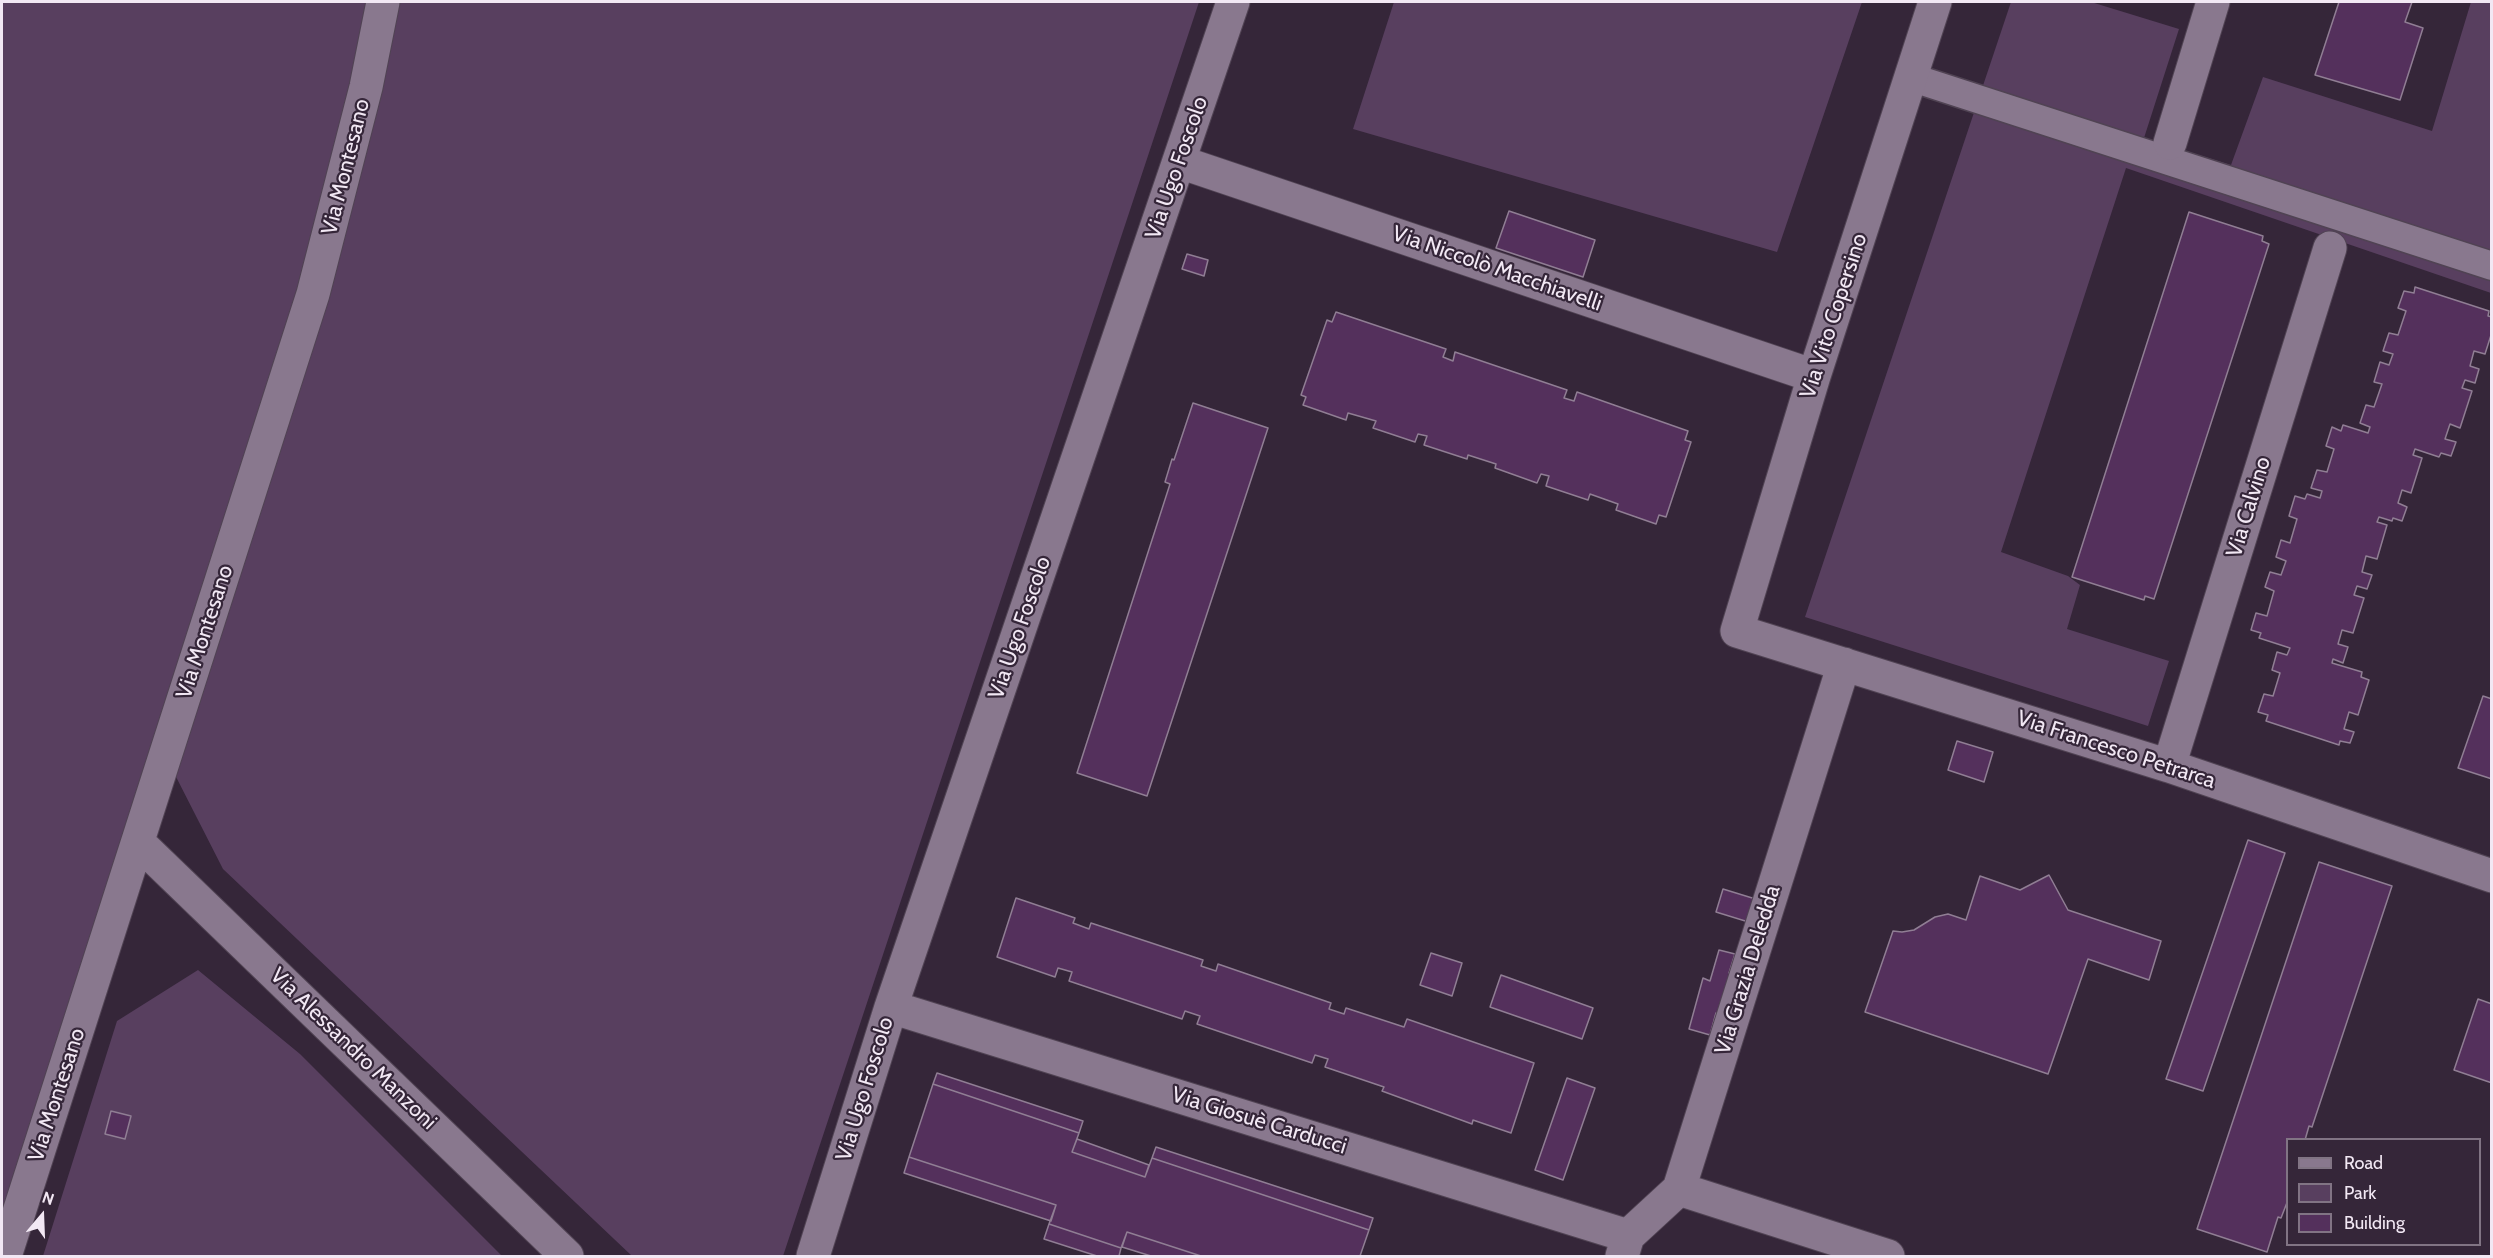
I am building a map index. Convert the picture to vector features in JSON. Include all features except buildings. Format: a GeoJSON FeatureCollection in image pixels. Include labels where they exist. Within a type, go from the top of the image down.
{"type":"FeatureCollection","features":[{"type":"Feature","properties":{"kind":"street","name":"Via Montesano"},"geometry":{"type":"LineString","coordinates":[[5,1257],[313,294],[366,87],[383,2]]}},
{"type":"Feature","properties":{"kind":"street","name":"Via Ugo Foscolo"},"geometry":{"type":"LineString","coordinates":[[813,1257],[891,1007],[1233,2]]}},
{"type":"Feature","properties":{"kind":"street","name":"Via Vito Copersino"},"geometry":{"type":"LineString","coordinates":[[1737,631],[1815,376],[1935,2]]}},
{"type":"Feature","properties":{"kind":"street"},"geometry":{"type":"LineString","coordinates":[[2170,143],[2213,2]]}},
{"type":"Feature","properties":{"kind":"street"},"geometry":{"type":"LineString","coordinates":[[1910,77],[2492,266]]}},
{"type":"Feature","properties":{"kind":"street","name":"Via Niccolò Macchiavelli"},"geometry":{"type":"LineString","coordinates":[[1180,162],[1815,376]]}},
{"type":"Feature","properties":{"kind":"street","name":"Via Calvino"},"geometry":{"type":"LineString","coordinates":[[2169,766],[2330,248]]}},
{"type":"Feature","properties":{"kind":"street","name":"Via Francesco Petrarca"},"geometry":{"type":"LineString","coordinates":[[1737,631],[2169,766],[2492,876]]}},
{"type":"Feature","properties":{"kind":"street","name":"Via Grazia Deledda"},"geometry":{"type":"LineString","coordinates":[[1625,1246],[1679,1189],[1844,664]]}},
{"type":"Feature","properties":{"kind":"street","name":"Via Alessandro Manzoni"},"geometry":{"type":"LineString","coordinates":[[138,842],[567,1257]]}},
{"type":"Feature","properties":{"kind":"street","name":"Via Giosuè Carducci"},"geometry":{"type":"LineString","coordinates":[[891,1007],[1625,1246]]}},
{"type":"Feature","properties":{"kind":"street"},"geometry":{"type":"LineString","coordinates":[[1679,1189],[1888,1257]]}},
{"type":"Feature","properties":{"kind":"green space"},"geometry":{"type":"Polygon","coordinates":[[[2,2],[1199,2],[783,1256],[632,1256],[223,869],[171,767],[2,1251],[2,2]]]}},
{"type":"Feature","properties":{"kind":"green space"},"geometry":{"type":"Polygon","coordinates":[[[1394,2],[1862,2],[1777,252],[1353,129],[1394,2]]]}},
{"type":"Feature","properties":{"kind":"green space"},"geometry":{"type":"Polygon","coordinates":[[[2011,2],[2091,2],[2179,29],[2144,138],[2231,165],[2263,77],[2432,131],[2471,2],[2491,2],[2491,293],[2126,168],[2001,552],[2068,576],[2080,585],[2067,629],[2169,661],[2148,726],[1805,617],[2011,2]]]}},
{"type":"Feature","properties":{"kind":"green space"},"geometry":{"type":"Polygon","coordinates":[[[198,970],[300,1054],[502,1256],[43,1256],[117,1021],[198,970]]]}}]}
